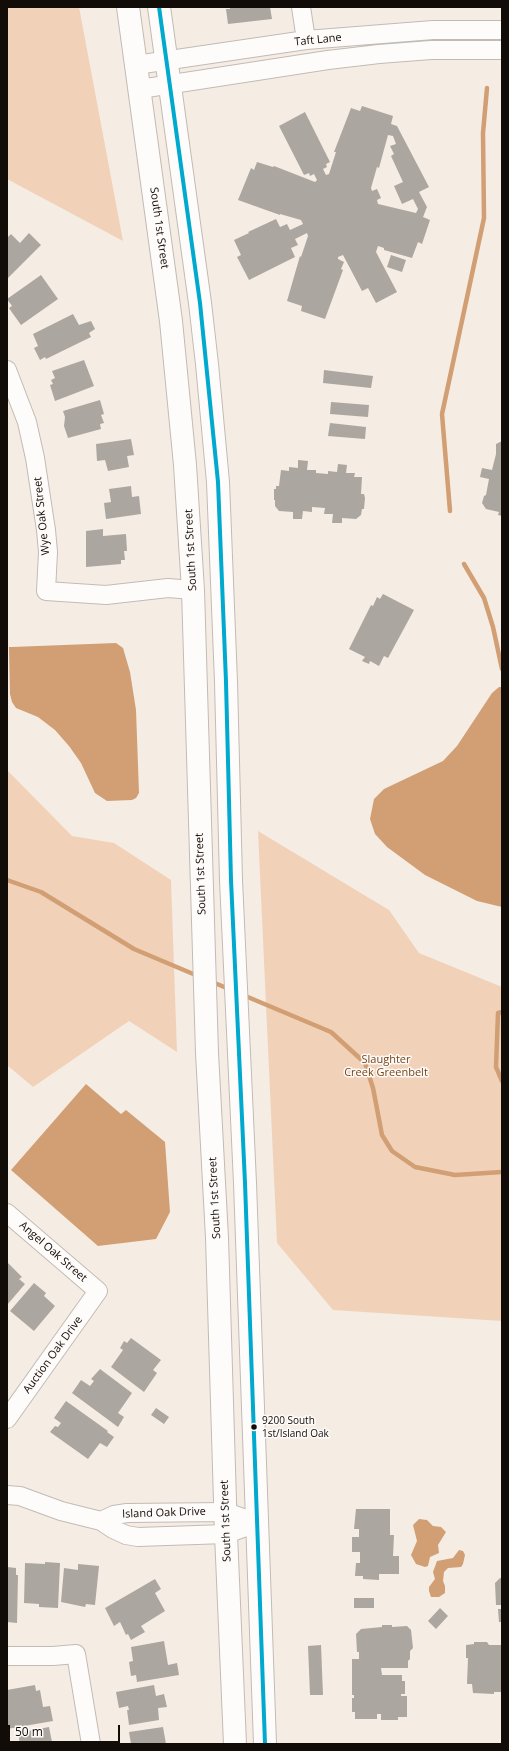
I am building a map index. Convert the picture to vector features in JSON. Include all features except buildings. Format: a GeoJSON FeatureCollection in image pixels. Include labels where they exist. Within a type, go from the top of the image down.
{"type":"FeatureCollection","features":[{"type":"Feature","properties":{"kind":"main road","name":"South 1st Street"},"geometry":{"type":"LineString","coordinates":[[128,7],[171,321],[182,417],[193,590],[200,861],[207,1053],[217,1238],[226,1534],[235,1744]]}},
{"type":"Feature","properties":{"kind":"main road"},"geometry":{"type":"LineString","coordinates":[[158,7],[208,364],[218,482],[238,1072],[244,1183],[265,1744]]}},
{"type":"Feature","properties":{"kind":"main road"},"geometry":{"type":"LineString","coordinates":[[193,590],[223,595]]}},
{"type":"Feature","properties":{"kind":"street"},"geometry":{"type":"LineString","coordinates":[[301,7],[306,40]]}},
{"type":"Feature","properties":{"kind":"street","name":"Taft Lane"},"geometry":{"type":"LineString","coordinates":[[136,65],[306,40],[433,30],[502,30]]}},
{"type":"Feature","properties":{"kind":"street","name":"Taft Lane"},"geometry":{"type":"LineString","coordinates":[[140,89],[307,63],[379,54],[431,50],[502,50]]}},
{"type":"Feature","properties":{"kind":"street","name":"Wye Oak Street"},"geometry":{"type":"LineString","coordinates":[[7,370],[27,422],[36,465],[47,544],[46,591],[106,595],[168,588],[193,590]]}},
{"type":"Feature","properties":{"kind":"street","name":"Angel Oak Street"},"geometry":{"type":"LineString","coordinates":[[7,1213],[98,1291]]}},
{"type":"Feature","properties":{"kind":"street","name":"Auction Oak Drive"},"geometry":{"type":"LineString","coordinates":[[7,1419],[98,1291]]}},
{"type":"Feature","properties":{"kind":"street","name":"Island Oak Drive"},"geometry":{"type":"LineString","coordinates":[[7,1481],[14,1495],[61,1511],[101,1521],[126,1535],[138,1537],[226,1534],[257,1523]]}},
{"type":"Feature","properties":{"kind":"street","name":"Island Oak Drive"},"geometry":{"type":"LineString","coordinates":[[101,1521],[114,1515],[127,1513],[226,1512],[257,1523]]}},
{"type":"Feature","properties":{"kind":"street"},"geometry":{"type":"LineString","coordinates":[[7,1656],[53,1656],[76,1654],[91,1744]]}},
{"type":"Feature","properties":{"kind":"green space"},"geometry":{"type":"Polygon","coordinates":[[[7,7],[79,7],[123,241],[7,179],[7,7]]]}},
{"type":"Feature","properties":{"kind":"green space"},"geometry":{"type":"Polygon","coordinates":[[[7,770],[72,836],[114,843],[171,880],[177,1052],[129,1021],[33,1087],[7,1065],[7,770]]]}},
{"type":"Feature","properties":{"kind":"green space","name":"Slaughter Creek Greenbelt"},"geometry":{"type":"Polygon","coordinates":[[[258,831],[389,910],[419,953],[502,987],[502,1321],[333,1310],[277,1243],[258,831]]]}},
{"type":"Feature","properties":{"kind":"shaded area"},"geometry":{"type":"Polygon","coordinates":[[[116,643],[123,648],[130,672],[136,710],[139,793],[136,798],[132,800],[107,801],[95,793],[81,763],[55,730],[38,717],[16,708],[12,702],[10,694],[9,647],[116,643]]]}},
{"type":"Feature","properties":{"kind":"shaded area"},"geometry":{"type":"Polygon","coordinates":[[[499,687],[502,687],[502,907],[477,901],[425,875],[387,847],[375,834],[370,819],[374,799],[384,789],[443,761],[457,746],[492,693],[499,687]]]}},
{"type":"Feature","properties":{"kind":"shaded area"},"geometry":{"type":"Polygon","coordinates":[[[86,1084],[121,1114],[126,1110],[165,1142],[170,1212],[156,1239],[98,1246],[11,1170],[86,1084]]]}},
{"type":"Feature","properties":{"kind":"shaded area"},"geometry":{"type":"Polygon","coordinates":[[[419,1519],[427,1520],[433,1526],[441,1527],[446,1532],[438,1545],[439,1553],[430,1557],[428,1566],[425,1567],[416,1564],[411,1555],[417,1541],[413,1525],[419,1519]]]}},
{"type":"Feature","properties":{"kind":"shaded area"},"geometry":{"type":"Polygon","coordinates":[[[459,1550],[463,1551],[465,1555],[463,1564],[461,1567],[448,1568],[444,1572],[443,1581],[445,1593],[439,1597],[431,1597],[429,1587],[435,1579],[433,1572],[437,1561],[453,1558],[459,1550]]]}},
{"type":"Feature","properties":{"kind":"waterway"},"geometry":{"type":"LineString","coordinates":[[450,511],[442,414],[484,218],[483,133],[487,88]]}},
{"type":"Feature","properties":{"kind":"waterway"},"geometry":{"type":"LineString","coordinates":[[464,564],[484,598],[493,627],[502,669]]}},
{"type":"Feature","properties":{"kind":"waterway"},"geometry":{"type":"LineString","coordinates":[[7,880],[41,892],[134,949],[198,976]]}},
{"type":"Feature","properties":{"kind":"waterway"},"geometry":{"type":"LineString","coordinates":[[210,981],[229,989]]}},
{"type":"Feature","properties":{"kind":"waterway"},"geometry":{"type":"LineString","coordinates":[[243,995],[331,1032],[365,1063],[373,1088],[382,1135],[392,1151],[415,1167],[455,1175],[502,1172]]}},
{"type":"Feature","properties":{"kind":"waterway"},"geometry":{"type":"LineString","coordinates":[[502,1012],[498,1013],[496,1067],[502,1081]]}},
{"type":"Feature","properties":{"kind":"transit line"},"geometry":{"type":"LineString","coordinates":[[159,7],[200,303],[218,482],[226,682],[231,880],[245,1183],[265,1744]]}},
{"type":"Feature","properties":{"kind":"place","name":"9200 South 1st/Island Oak"},"geometry":{"type":"Point","coordinates":[254,1427]}}]}
